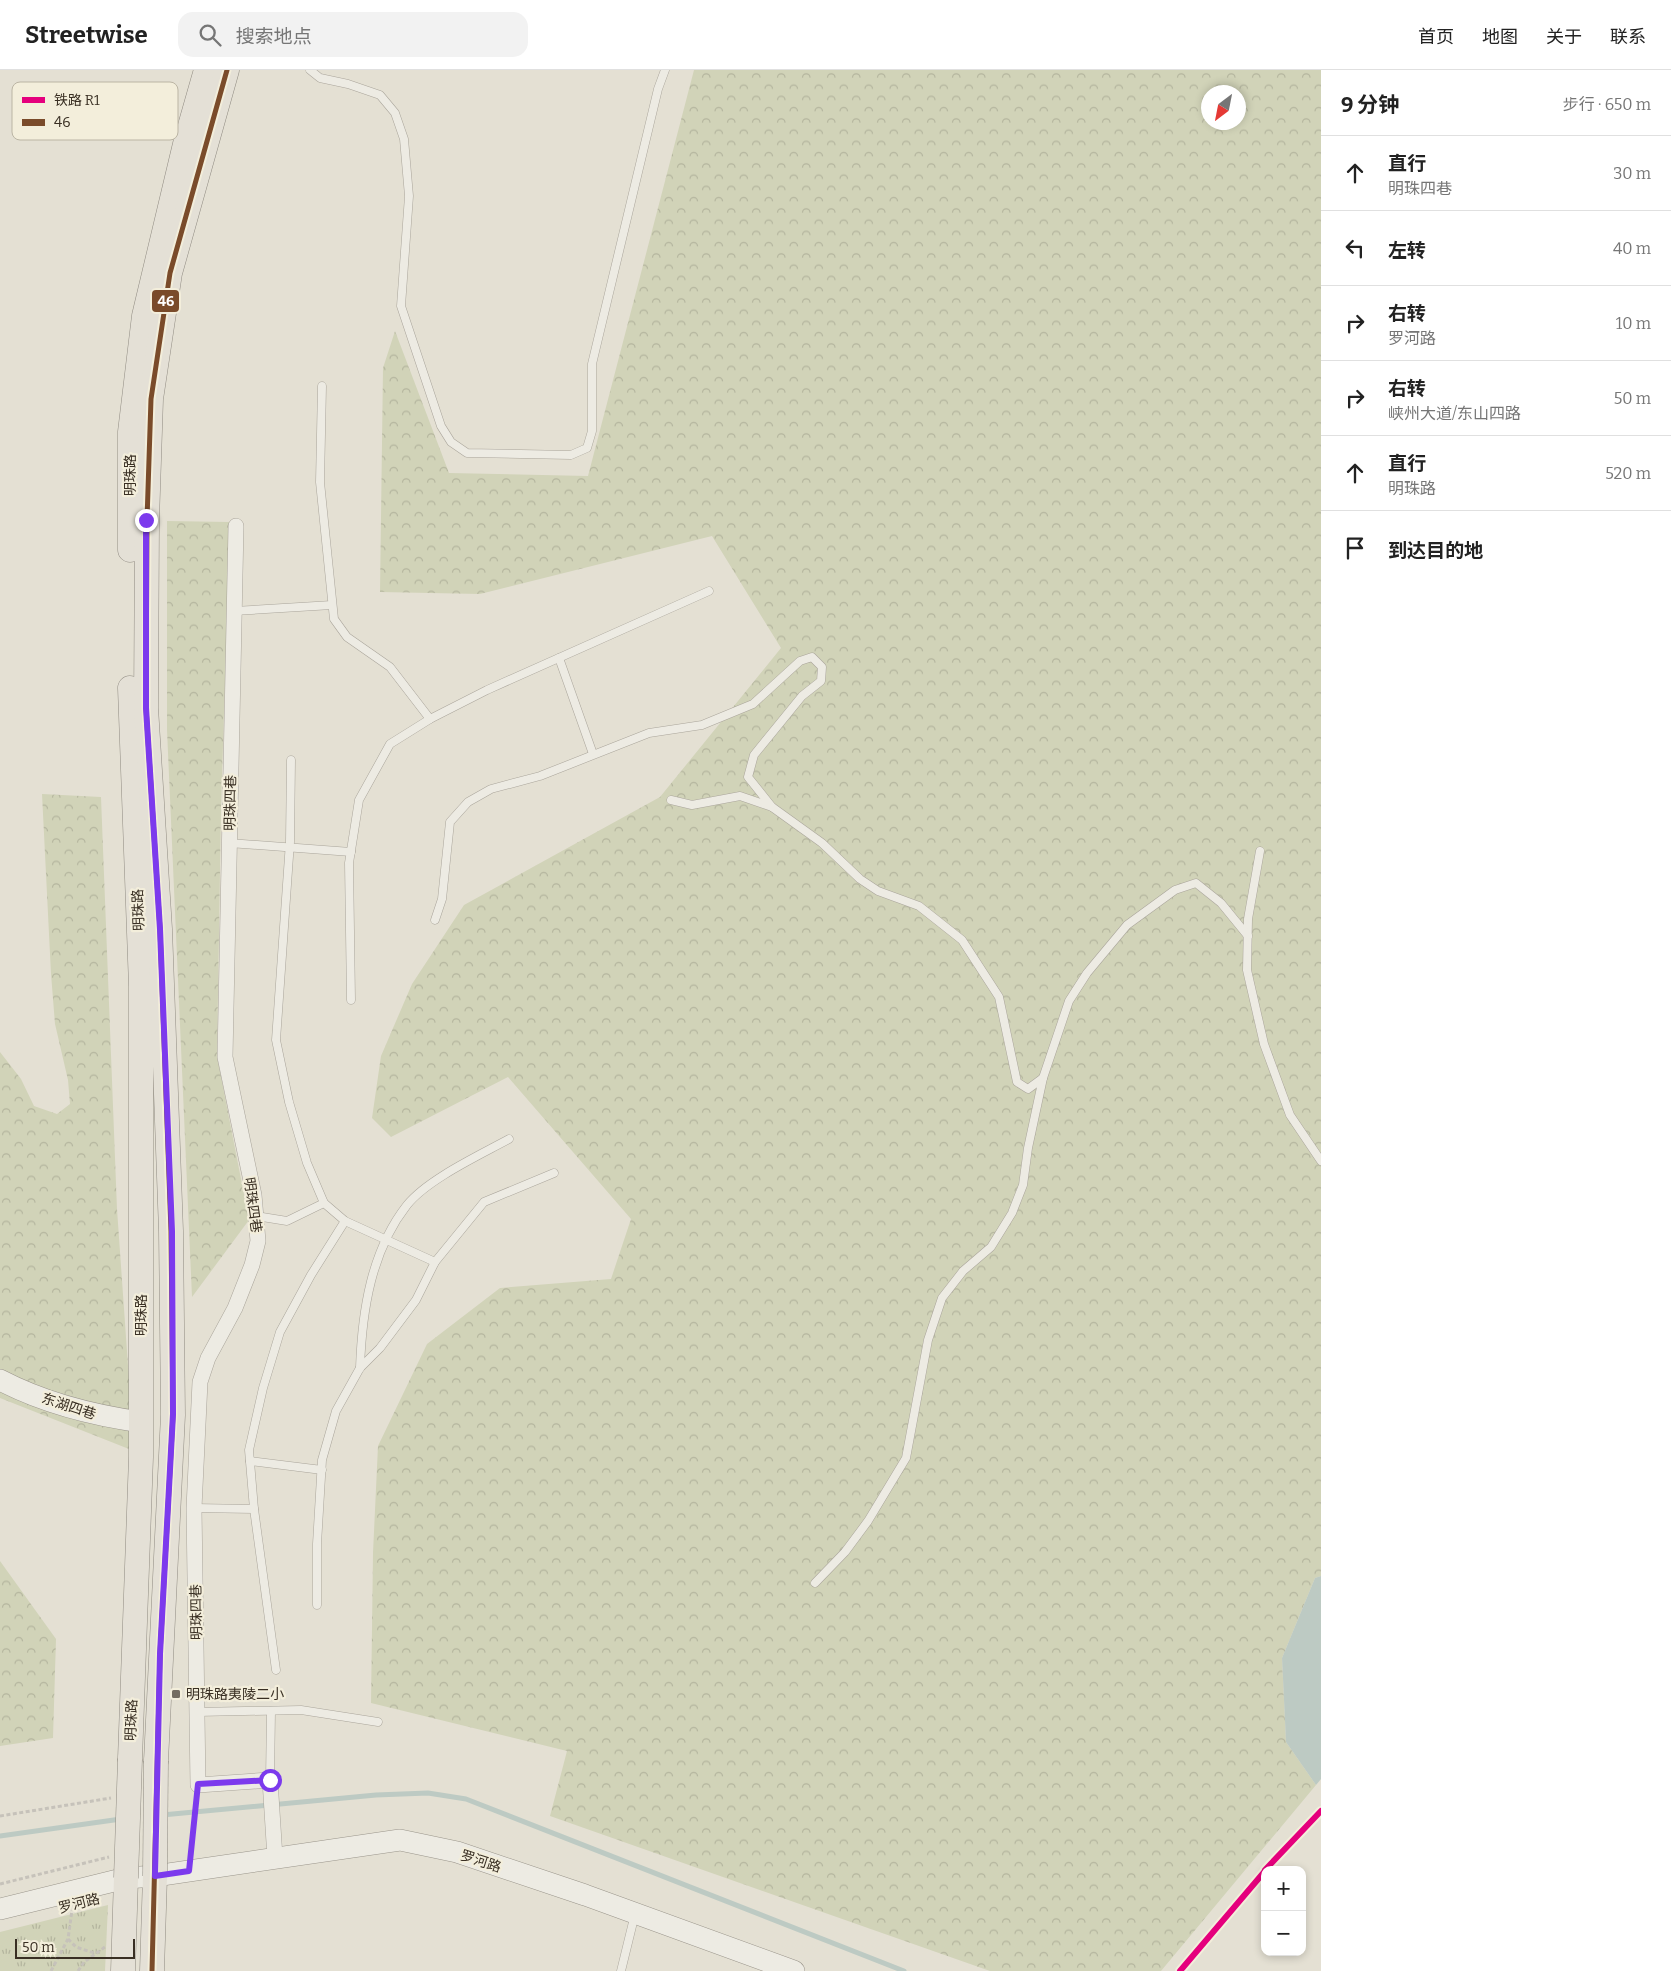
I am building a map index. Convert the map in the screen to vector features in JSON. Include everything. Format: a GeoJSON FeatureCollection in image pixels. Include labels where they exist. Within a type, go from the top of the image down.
{"type":"FeatureCollection","features":[{"type":"Feature","properties":{"kind":"main road","name":"明珠路"},"geometry":{"type":"LineString","coordinates":[[126,1885],[141,1422],[141,986],[130,726],[130,432],[144,316],[186,140],[206,70]]}},
{"type":"Feature","properties":{"kind":"main road","name":"明珠路"},"geometry":{"type":"LineString","coordinates":[[155,1876],[156,1761],[173,1414],[172,1231],[162,987],[146,708],[146,520],[151,399],[170,273],[227,70]]}},
{"type":"Feature","properties":{"kind":"main road","name":"东湖四巷"},"geometry":{"type":"LineString","coordinates":[[0,1380],[45,1400],[96,1416],[141,1422]]}},
{"type":"Feature","properties":{"kind":"main road","name":"罗河路"},"geometry":{"type":"LineString","coordinates":[[0,1922],[72,1904],[155,1876],[400,1840],[457,1852],[794,1971]]}},
{"type":"Feature","properties":{"kind":"main road"},"geometry":{"type":"LineString","coordinates":[[152,1971],[155,1876]]}},
{"type":"Feature","properties":{"kind":"main road","name":"罗河路"},"geometry":{"type":"LineString","coordinates":[[0,1908],[126,1885]]}},
{"type":"Feature","properties":{"kind":"main road"},"geometry":{"type":"LineString","coordinates":[[123,1971],[126,1885]]}},
{"type":"Feature","properties":{"kind":"street","name":"明珠四巷"},"geometry":{"type":"LineString","coordinates":[[198,1784],[194,1508],[200,1382],[208,1358],[235,1308],[252,1265],[258,1241],[254,1195],[225,1057],[236,526]]}},
{"type":"Feature","properties":{"kind":"street"},"geometry":{"type":"LineString","coordinates":[[198,1784],[270,1780],[275,1858]]}},
{"type":"Feature","properties":{"kind":"lane"},"geometry":{"type":"LineString","coordinates":[[310,70],[320,78],[348,84],[380,96],[395,113],[404,139],[409,196],[400,306],[442,426],[451,442],[467,453],[571,455],[587,448],[592,431],[592,364],[658,89],[665,70]]}},
{"type":"Feature","properties":{"kind":"lane"},"geometry":{"type":"LineString","coordinates":[[322,386],[320,482],[334,619],[347,637],[390,667],[430,719]]}},
{"type":"Feature","properties":{"kind":"lane"},"geometry":{"type":"LineString","coordinates":[[351,1000],[351,852],[359,800],[390,744],[430,719],[487,690],[709,591]]}},
{"type":"Feature","properties":{"kind":"lane"},"geometry":{"type":"LineString","coordinates":[[234,611],[332,605]]}},
{"type":"Feature","properties":{"kind":"lane"},"geometry":{"type":"LineString","coordinates":[[435,920],[442,899],[450,822],[468,802],[491,788],[540,776],[650,733],[702,725],[754,704],[800,661],[812,657],[822,667],[822,681],[802,696],[754,755],[748,777],[772,807],[822,843],[860,879],[878,891],[919,906],[962,940],[999,997],[1017,1082],[1028,1089],[1043,1078]]}},
{"type":"Feature","properties":{"kind":"lane"},"geometry":{"type":"LineString","coordinates":[[559,658],[593,754]]}},
{"type":"Feature","properties":{"kind":"lane"},"geometry":{"type":"LineString","coordinates":[[290,760],[290,848],[276,1040],[299,1137],[324,1203],[345,1221],[435,1262]]}},
{"type":"Feature","properties":{"kind":"lane"},"geometry":{"type":"LineString","coordinates":[[671,800],[692,805],[740,796],[772,807]]}},
{"type":"Feature","properties":{"kind":"lane"},"geometry":{"type":"LineString","coordinates":[[229,843],[351,852]]}},
{"type":"Feature","properties":{"kind":"lane"},"geometry":{"type":"LineString","coordinates":[[1260,851],[1248,919],[1247,970],[1264,1044],[1290,1115],[1321,1161]]}},
{"type":"Feature","properties":{"kind":"lane"},"geometry":{"type":"LineString","coordinates":[[815,1583],[845,1552],[868,1521],[906,1458],[928,1340],[942,1298],[963,1272],[990,1247],[1012,1213],[1023,1185],[1028,1148],[1043,1078],[1069,1001],[1087,973],[1127,925],[1175,890],[1196,883],[1221,903],[1248,936]]}},
{"type":"Feature","properties":{"kind":"lane"},"geometry":{"type":"LineString","coordinates":[[360,1368],[361,1336],[372,1275],[386,1240],[408,1204],[436,1181],[510,1139]]}},
{"type":"Feature","properties":{"kind":"lane"},"geometry":{"type":"LineString","coordinates":[[317,1604],[317,1544],[322,1460],[336,1411],[360,1368],[380,1348],[416,1300],[435,1262],[484,1202],[554,1173]]}},
{"type":"Feature","properties":{"kind":"lane"},"geometry":{"type":"LineString","coordinates":[[256,1216],[287,1221],[324,1203]]}},
{"type":"Feature","properties":{"kind":"lane"},"geometry":{"type":"LineString","coordinates":[[276,1670],[254,1509],[249,1450],[263,1388],[280,1332],[311,1275],[345,1221]]}},
{"type":"Feature","properties":{"kind":"lane"},"geometry":{"type":"LineString","coordinates":[[250,1461],[322,1470]]}},
{"type":"Feature","properties":{"kind":"lane"},"geometry":{"type":"LineString","coordinates":[[194,1508],[254,1509]]}},
{"type":"Feature","properties":{"kind":"lane"},"geometry":{"type":"LineString","coordinates":[[197,1712],[301,1710],[378,1722]]}},
{"type":"Feature","properties":{"kind":"lane"},"geometry":{"type":"LineString","coordinates":[[270,1780],[271,1711]]}},
{"type":"Feature","properties":{"kind":"lane"},"geometry":{"type":"LineString","coordinates":[[621,1971],[636,1914]]}},
{"type":"Feature","properties":{"kind":"path"},"geometry":{"type":"LineString","coordinates":[[189,1871],[198,1784]]}},
{"type":"Feature","properties":{"kind":"path"},"geometry":{"type":"LineString","coordinates":[[0,1816],[119,1796]]}},
{"type":"Feature","properties":{"kind":"path"},"geometry":{"type":"LineString","coordinates":[[0,1884],[127,1852]]}},
{"type":"Feature","properties":{"kind":"path"},"geometry":{"type":"LineString","coordinates":[[51,1971],[68,1939],[72,1923],[72,1904]]}},
{"type":"Feature","properties":{"kind":"path"},"geometry":{"type":"LineString","coordinates":[[78,1971],[84,1962],[94,1954],[124,1938]]}},
{"type":"Feature","properties":{"kind":"path"},"geometry":{"type":"LineString","coordinates":[[68,1939],[76,1947],[94,1954]]}},
{"type":"Feature","properties":{"kind":"green space"},"geometry":{"type":"Polygon","coordinates":[[[694,70],[1321,70],[1321,1576],[1315,1578],[1282,1658],[1286,1742],[1316,1785],[1161,1971],[990,1971],[550,1816],[567,1751],[371,1703],[373,1553],[378,1446],[427,1344],[500,1288],[611,1279],[631,1219],[508,1077],[391,1137],[372,1118],[381,1056],[412,984],[464,905],[660,797],[781,648],[712,536],[480,594],[380,592],[383,368],[395,331],[449,473],[588,476],[694,70]]]}},
{"type":"Feature","properties":{"kind":"green space"},"geometry":{"type":"Polygon","coordinates":[[[167,521],[230,522],[221,809],[217,1056],[249,1220],[192,1297],[167,730],[167,521]]]}},
{"type":"Feature","properties":{"kind":"green space"},"geometry":{"type":"Polygon","coordinates":[[[42,794],[101,797],[117,1209],[134,1451],[0,1398],[0,1052],[21,1079],[34,1106],[57,1114],[70,1104],[68,1080],[55,1024],[42,794]]]}},
{"type":"Feature","properties":{"kind":"green space"},"geometry":{"type":"Polygon","coordinates":[[[0,1561],[56,1639],[53,1738],[0,1746],[0,1561]]]}},
{"type":"Feature","properties":{"kind":"green space"},"geometry":{"type":"Polygon","coordinates":[[[108,1905],[105,1971],[0,1971],[0,1932],[108,1905]]]}},
{"type":"Feature","properties":{"kind":"shaded area"},"geometry":{"type":"Polygon","coordinates":[[[1321,1576],[1321,1779],[1316,1785],[1286,1742],[1282,1658],[1315,1578],[1321,1576]]]}},
{"type":"Feature","properties":{"kind":"waterway"},"geometry":{"type":"LineString","coordinates":[[162,1815],[376,1795],[428,1793],[466,1799],[904,1971]]}},
{"type":"Feature","properties":{"kind":"waterway"},"geometry":{"type":"LineString","coordinates":[[0,1836],[121,1819]]}},
{"type":"Feature","properties":{"kind":"rail line","name":"R1"},"geometry":{"type":"LineString","coordinates":[[1269,1866],[1321,1811]]}},
{"type":"Feature","properties":{"kind":"rail line","name":"R1"},"geometry":{"type":"LineString","coordinates":[[1180,1971],[1261,1876]]}},
{"type":"Feature","properties":{"kind":"transit line","name":"46"},"geometry":{"type":"LineString","coordinates":[[152,1971],[160,1654],[173,1415],[171,1231],[160,929],[146,708],[147,520],[151,399],[170,273],[227,70]]}},
{"type":"Feature","properties":{"kind":"place","name":"明珠路夷陵二小"},"geometry":{"type":"Point","coordinates":[176,1694]}},
{"type":"Feature","properties":{"kind":"route"},"geometry":{"type":"LineString","coordinates":[[146,520],[146,708],[160,929],[172,1231],[173,1414],[160,1654],[156,1761],[155,1876],[189,1871],[198,1784],[270,1780]]}}]}
